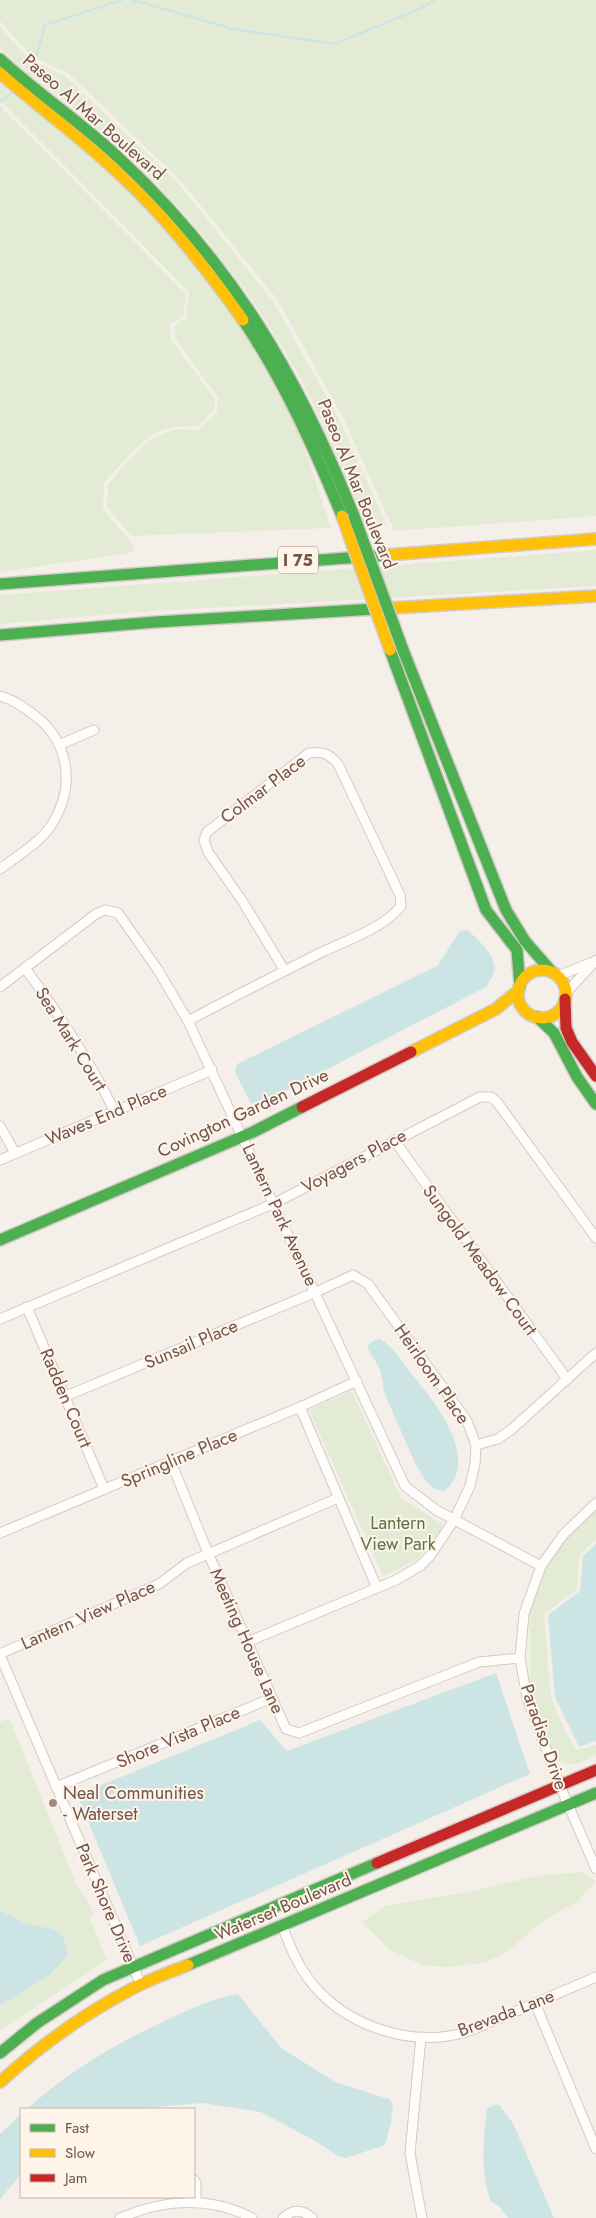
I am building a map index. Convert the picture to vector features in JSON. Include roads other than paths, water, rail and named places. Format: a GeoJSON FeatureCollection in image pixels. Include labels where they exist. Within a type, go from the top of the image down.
{"type":"FeatureCollection","features":[{"type":"Feature","properties":{"kind":"main road","name":"Paseo Al Mar Boulevard"},"geometry":{"type":"LineString","coordinates":[[0,58],[118,157],[155,193],[191,233],[252,310],[300,392],[326,445],[429,719],[506,910],[520,934],[555,974]]}},
{"type":"Feature","properties":{"kind":"main road","name":"Paseo Al Mar Boulevard"},"geometry":{"type":"LineString","coordinates":[[0,73],[114,169],[183,240],[228,297],[272,365],[321,461],[486,910],[512,942],[519,957],[519,988]]}},
{"type":"Feature","properties":{"kind":"main road","name":"I 75"},"geometry":{"type":"LineString","coordinates":[[0,584],[596,539]]}},
{"type":"Feature","properties":{"kind":"main road"},"geometry":{"type":"LineString","coordinates":[[0,635],[156,622],[596,596]]}},
{"type":"Feature","properties":{"kind":"main road"},"geometry":{"type":"LineString","coordinates":[[596,1076],[572,1042],[566,1028],[565,987],[555,974],[545,970],[533,972],[524,979],[519,988],[520,1002],[531,1014],[544,1021],[559,1041],[572,1069],[596,1104]]}},
{"type":"Feature","properties":{"kind":"main road","name":"Covington Garden Drive"},"geometry":{"type":"LineString","coordinates":[[0,1240],[243,1136],[496,1008],[519,988]]}},
{"type":"Feature","properties":{"kind":"main road"},"geometry":{"type":"LineString","coordinates":[[531,1014],[548,1017],[554,1014],[560,1009],[565,996]]}},
{"type":"Feature","properties":{"kind":"main road","name":"Covington Garden Drive"},"geometry":{"type":"LineString","coordinates":[[496,1008],[517,1008],[531,1014]]}},
{"type":"Feature","properties":{"kind":"main road","name":"Waterset Boulevard"},"geometry":{"type":"LineString","coordinates":[[0,2053],[54,2012],[103,1980],[132,1966],[596,1770]]}},
{"type":"Feature","properties":{"kind":"main road","name":"Waterset Boulevard"},"geometry":{"type":"LineString","coordinates":[[0,2082],[16,2066],[70,2027],[92,2012],[141,1985],[596,1793]]}},
{"type":"Feature","properties":{"kind":"street"},"geometry":{"type":"LineString","coordinates":[[0,696],[16,702],[42,720],[61,744],[66,766],[65,788],[59,809],[50,826],[40,839],[0,869]]}},
{"type":"Feature","properties":{"kind":"street"},"geometry":{"type":"LineString","coordinates":[[61,744],[94,730]]}},
{"type":"Feature","properties":{"kind":"street","name":"Colmar Place"},"geometry":{"type":"LineString","coordinates":[[188,1022],[235,995],[285,971],[394,916],[401,906],[400,895],[338,764],[330,754],[321,751],[308,753],[206,832],[204,840],[208,852],[243,902],[285,971]]}},
{"type":"Feature","properties":{"kind":"street","name":"Lantern Park Avenue"},"geometry":{"type":"LineString","coordinates":[[0,987],[96,914],[105,910],[118,913],[158,970],[188,1022],[316,1292],[405,1486],[436,1510],[541,1566]]}},
{"type":"Feature","properties":{"kind":"street"},"geometry":{"type":"LineString","coordinates":[[555,974],[596,960]]}},
{"type":"Feature","properties":{"kind":"street"},"geometry":{"type":"LineString","coordinates":[[565,996],[596,960]]}},
{"type":"Feature","properties":{"kind":"street","name":"Sea Mark Court"},"geometry":{"type":"LineString","coordinates":[[25,968],[75,1040],[115,1112]]}},
{"type":"Feature","properties":{"kind":"street","name":"Waves End Place"},"geometry":{"type":"LineString","coordinates":[[0,1160],[212,1070]]}},
{"type":"Feature","properties":{"kind":"street","name":"Voyagers Place"},"geometry":{"type":"LineString","coordinates":[[0,1319],[274,1203],[480,1097],[490,1097],[497,1102],[596,1238]]}},
{"type":"Feature","properties":{"kind":"street"},"geometry":{"type":"LineString","coordinates":[[0,1126],[15,1154]]}},
{"type":"Feature","properties":{"kind":"street","name":"Sungold Meadow Court"},"geometry":{"type":"LineString","coordinates":[[394,1140],[567,1379]]}},
{"type":"Feature","properties":{"kind":"street","name":"Heirloom Place"},"geometry":{"type":"LineString","coordinates":[[247,1642],[377,1588],[420,1566],[439,1546],[454,1520],[470,1486],[475,1464],[476,1445],[467,1421],[368,1284],[353,1275],[316,1292]]}},
{"type":"Feature","properties":{"kind":"street","name":"Sunsail Place"},"geometry":{"type":"LineString","coordinates":[[66,1396],[316,1292]]}},
{"type":"Feature","properties":{"kind":"street","name":"Radden Court"},"geometry":{"type":"LineString","coordinates":[[27,1307],[104,1489]]}},
{"type":"Feature","properties":{"kind":"street"},"geometry":{"type":"LineString","coordinates":[[476,1445],[498,1439],[512,1429],[596,1353]]}},
{"type":"Feature","properties":{"kind":"street","name":"Springline Place"},"geometry":{"type":"LineString","coordinates":[[0,1533],[171,1462],[357,1381]]}},
{"type":"Feature","properties":{"kind":"street"},"geometry":{"type":"LineString","coordinates":[[300,1407],[377,1588]]}},
{"type":"Feature","properties":{"kind":"street","name":"Meeting House Lane"},"geometry":{"type":"LineString","coordinates":[[171,1462],[208,1554],[286,1729],[299,1733],[479,1662],[520,1658]]}},
{"type":"Feature","properties":{"kind":"street","name":"Lantern View Place"},"geometry":{"type":"LineString","coordinates":[[0,1654],[160,1584],[187,1563],[338,1498]]}},
{"type":"Feature","properties":{"kind":"street","name":"Paradiso Drive"},"geometry":{"type":"LineString","coordinates":[[596,1503],[563,1535],[541,1566],[524,1614],[520,1658],[526,1698],[568,1806],[596,1869]]}},
{"type":"Feature","properties":{"kind":"street","name":"Park Shore Drive"},"geometry":{"type":"LineString","coordinates":[[0,1654],[141,1985]]}},
{"type":"Feature","properties":{"kind":"street","name":"Shore Vista Place"},"geometry":{"type":"LineString","coordinates":[[56,1787],[272,1698]]}},
{"type":"Feature","properties":{"kind":"street","name":"Brevada Lane"},"geometry":{"type":"LineString","coordinates":[[282,1927],[299,1964],[314,1986],[333,2004],[354,2019],[376,2029],[421,2037],[463,2033],[596,1977]]}},
{"type":"Feature","properties":{"kind":"street"},"geometry":{"type":"LineString","coordinates":[[534,2003],[596,2149]]}},
{"type":"Feature","properties":{"kind":"street"},"geometry":{"type":"LineString","coordinates":[[421,2037],[410,2153],[422,2218]]}},
{"type":"Feature","properties":{"kind":"street"},"geometry":{"type":"LineString","coordinates":[[195,2182],[196,2202]]}},
{"type":"Feature","properties":{"kind":"street"},"geometry":{"type":"LineString","coordinates":[[120,2218],[161,2200],[196,2202],[238,2211],[252,2218]]}},
{"type":"Feature","properties":{"kind":"street"},"geometry":{"type":"LineString","coordinates":[[283,2218],[296,2210],[305,2211],[312,2218]]}},
{"type":"Feature","properties":{"kind":"water"},"geometry":{"type":"Polygon","coordinates":[[[467,930],[486,948],[493,960],[494,972],[486,987],[256,1106],[251,1103],[235,1072],[237,1064],[437,966],[460,931],[467,930]]]}},
{"type":"Feature","properties":{"kind":"water"},"geometry":{"type":"Polygon","coordinates":[[[380,1339],[393,1350],[431,1398],[450,1430],[456,1446],[458,1462],[455,1478],[445,1491],[436,1490],[425,1480],[414,1461],[384,1392],[380,1369],[368,1349],[368,1345],[380,1339]]]}},
{"type":"Feature","properties":{"kind":"water"},"geometry":{"type":"Polygon","coordinates":[[[596,1544],[596,1741],[579,1747],[555,1697],[548,1615],[580,1591],[583,1556],[596,1544]]]}},
{"type":"Feature","properties":{"kind":"water"},"geometry":{"type":"Polygon","coordinates":[[[496,1673],[530,1774],[140,1946],[77,1795],[260,1720],[287,1751],[496,1673]]]}},
{"type":"Feature","properties":{"kind":"water"},"geometry":{"type":"Polygon","coordinates":[[[0,1910],[25,1923],[59,1932],[66,1944],[68,1955],[47,1977],[0,2005],[0,1910]]]}},
{"type":"Feature","properties":{"kind":"water"},"geometry":{"type":"Polygon","coordinates":[[[238,1994],[281,2048],[335,2082],[389,2099],[393,2104],[391,2123],[385,2145],[346,2158],[338,2156],[317,2142],[261,2112],[203,2103],[141,2108],[28,2108],[75,2071],[126,2040],[181,2013],[219,1998],[238,1994]]]}},
{"type":"Feature","properties":{"kind":"water"},"geometry":{"type":"Polygon","coordinates":[[[493,2105],[499,2105],[513,2123],[554,2218],[508,2218],[498,2205],[491,2202],[485,2179],[484,2144],[487,2109],[493,2105]]]}},
{"type":"Feature","properties":{"kind":"water"},"geometry":{"type":"Polygon","coordinates":[[[20,2115],[20,2175],[0,2199],[0,2134],[20,2115]]]}},
{"type":"Feature","properties":{"kind":"waterway"},"geometry":{"type":"LineString","coordinates":[[27,76],[33,68],[45,25],[122,0]]}},
{"type":"Feature","properties":{"kind":"waterway"},"geometry":{"type":"LineString","coordinates":[[133,0],[233,29],[335,44],[426,6],[434,0]]}},
{"type":"Feature","properties":{"kind":"waterway"},"geometry":{"type":"LineString","coordinates":[[0,102],[15,90]]}},
{"type":"Feature","properties":{"kind":"place","name":"Neal Communities - Waterset"},"geometry":{"type":"Point","coordinates":[53,1803]}},
{"type":"Feature","properties":{"kind":"park label","name":"Lantern View Park"},"geometry":{"type":"Point","coordinates":[398,1534]}}]}
